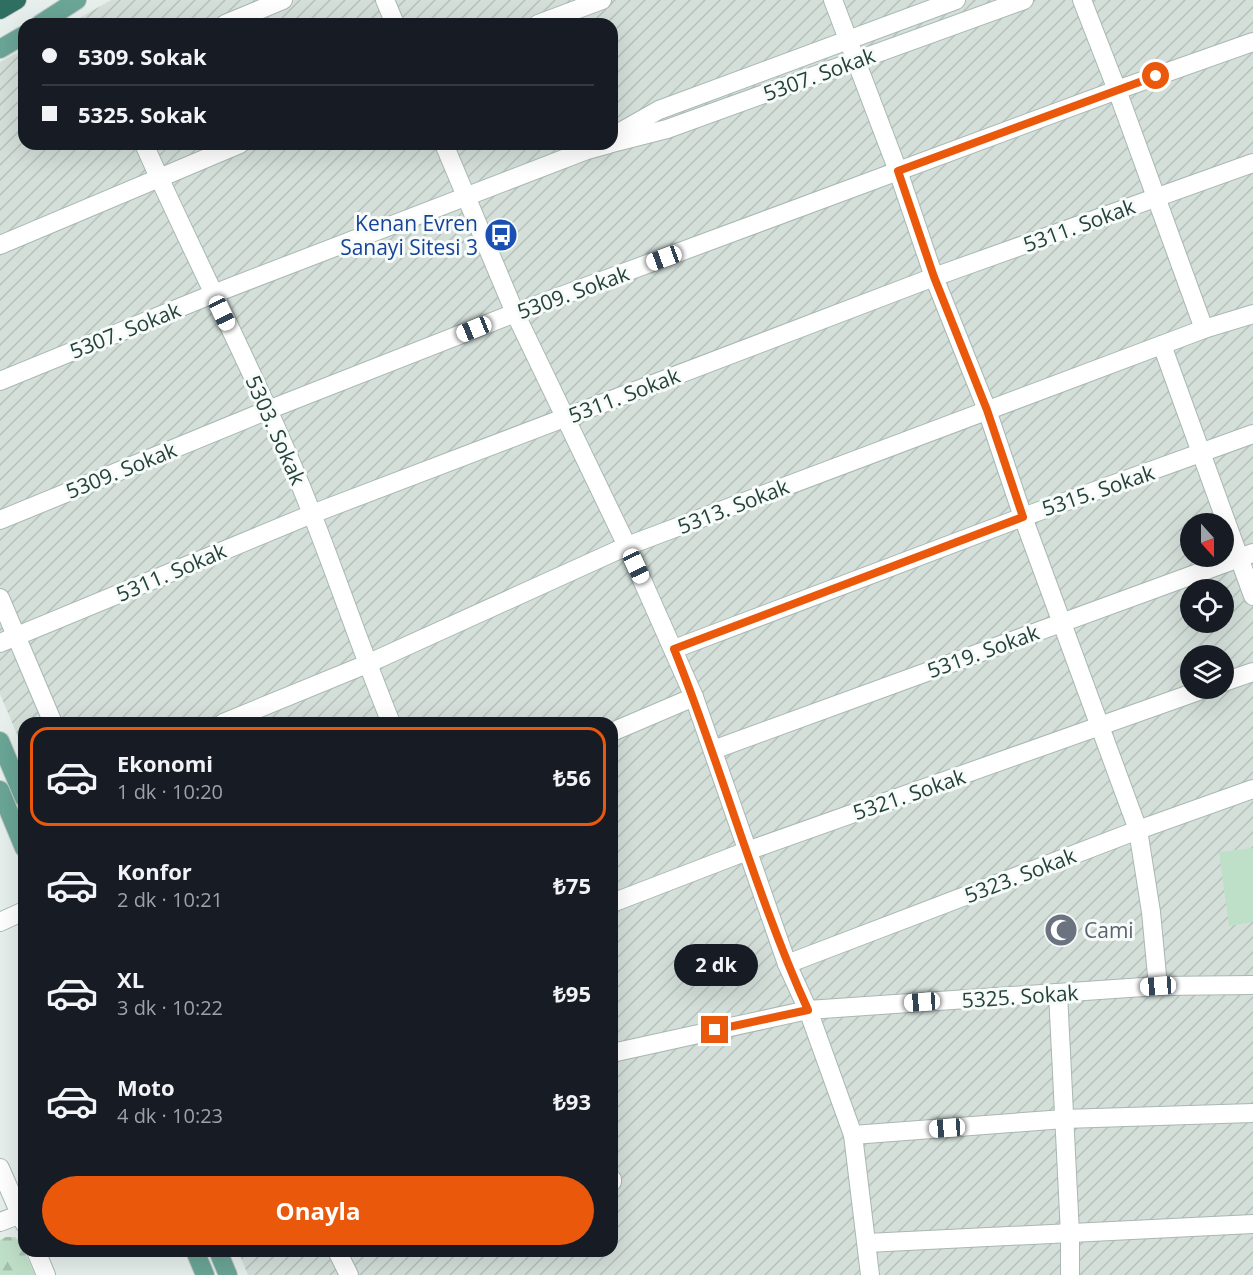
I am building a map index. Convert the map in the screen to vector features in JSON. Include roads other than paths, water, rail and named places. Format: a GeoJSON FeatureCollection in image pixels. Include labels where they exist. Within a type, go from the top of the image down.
{"type":"FeatureCollection","features":[{"type":"Feature","properties":{"kind":"highway"},"geometry":{"type":"LineString","coordinates":[[0,10],[17,0]]}},
{"type":"Feature","properties":{"kind":"main road"},"geometry":{"type":"LineString","coordinates":[[49,18],[77,0]]}},
{"type":"Feature","properties":{"kind":"main road"},"geometry":{"type":"LineString","coordinates":[[0,49],[18,38]]}},
{"type":"Feature","properties":{"kind":"main road"},"geometry":{"type":"LineString","coordinates":[[0,741],[18,784]]}},
{"type":"Feature","properties":{"kind":"main road"},"geometry":{"type":"LineString","coordinates":[[0,790],[18,834]]}},
{"type":"Feature","properties":{"kind":"main road"},"geometry":{"type":"LineString","coordinates":[[198,1257],[205,1275]]}},
{"type":"Feature","properties":{"kind":"main road"},"geometry":{"type":"LineString","coordinates":[[220,1257],[228,1275]]}},
{"type":"Feature","properties":{"kind":"street"},"geometry":{"type":"LineString","coordinates":[[240,18],[283,0]]}},
{"type":"Feature","properties":{"kind":"street"},"geometry":{"type":"LineString","coordinates":[[385,0],[392,18]]}},
{"type":"Feature","properties":{"kind":"street"},"geometry":{"type":"LineString","coordinates":[[554,18],[602,0]]}},
{"type":"Feature","properties":{"kind":"street"},"geometry":{"type":"LineString","coordinates":[[833,0],[898,171],[934,277],[987,410],[1023,517],[1138,830],[1151,912],[1158,986]]}},
{"type":"Feature","properties":{"kind":"street","name":"5307. Sokak"},"geometry":{"type":"LineString","coordinates":[[618,133],[659,110],[957,0]]}},
{"type":"Feature","properties":{"kind":"street","name":"5307. Sokak"},"geometry":{"type":"LineString","coordinates":[[618,142],[667,129],[1024,0]]}},
{"type":"Feature","properties":{"kind":"street"},"geometry":{"type":"LineString","coordinates":[[1082,0],[1204,329]]}},
{"type":"Feature","properties":{"kind":"street","name":"5309. Sokak"},"geometry":{"type":"LineString","coordinates":[[0,520],[268,410],[515,313],[1117,90],[1253,42]]}},
{"type":"Feature","properties":{"kind":"street","name":"5303. Sokak"},"geometry":{"type":"LineString","coordinates":[[147,150],[268,410],[312,514],[389,717]]}},
{"type":"Feature","properties":{"kind":"street"},"geometry":{"type":"LineString","coordinates":[[0,245],[226,150]]}},
{"type":"Feature","properties":{"kind":"street"},"geometry":{"type":"LineString","coordinates":[[446,150],[515,313],[627,546],[694,697],[787,964],[808,1010],[854,1135],[870,1275]]}},
{"type":"Feature","properties":{"kind":"street","name":"5307. Sokak"},"geometry":{"type":"LineString","coordinates":[[2,375],[584,150]]}},
{"type":"Feature","properties":{"kind":"street","name":"5311. Sokak"},"geometry":{"type":"LineString","coordinates":[[8,640],[312,514],[934,277],[1253,163]]}},
{"type":"Feature","properties":{"kind":"street","name":"5313. Sokak"},"geometry":{"type":"LineString","coordinates":[[238,717],[367,664],[627,546],[1204,329],[1253,314]]}},
{"type":"Feature","properties":{"kind":"street"},"geometry":{"type":"LineString","coordinates":[[1162,345],[1202,453],[1246,555],[1253,596]]}},
{"type":"Feature","properties":{"kind":"street","name":"5315. Sokak"},"geometry":{"type":"LineString","coordinates":[[674,649],[1023,517],[1253,434]]}},
{"type":"Feature","properties":{"kind":"street","name":"5319. Sokak"},"geometry":{"type":"LineString","coordinates":[[713,750],[1246,555]]}},
{"type":"Feature","properties":{"kind":"street"},"geometry":{"type":"LineString","coordinates":[[0,598],[8,640],[50,717]]}},
{"type":"Feature","properties":{"kind":"street"},"geometry":{"type":"LineString","coordinates":[[1234,679],[1253,672]]}},
{"type":"Feature","properties":{"kind":"street"},"geometry":{"type":"LineString","coordinates":[[618,729],[694,697]]}},
{"type":"Feature","properties":{"kind":"street","name":"5321. Sokak"},"geometry":{"type":"LineString","coordinates":[[618,901],[747,851],[1180,697]]}},
{"type":"Feature","properties":{"kind":"street","name":"5323. Sokak"},"geometry":{"type":"LineString","coordinates":[[787,964],[1138,830],[1253,789]]}},
{"type":"Feature","properties":{"kind":"street"},"geometry":{"type":"LineString","coordinates":[[0,922],[18,914]]}},
{"type":"Feature","properties":{"kind":"street","name":"5325. Sokak"},"geometry":{"type":"LineString","coordinates":[[618,1052],[808,1010],[1158,986],[1253,985]]}},
{"type":"Feature","properties":{"kind":"street"},"geometry":{"type":"LineString","coordinates":[[1059,993],[1070,1275]]}},
{"type":"Feature","properties":{"kind":"street"},"geometry":{"type":"LineString","coordinates":[[854,1135],[1064,1119],[1253,1113]]}},
{"type":"Feature","properties":{"kind":"street"},"geometry":{"type":"LineString","coordinates":[[0,1168],[18,1206]]}},
{"type":"Feature","properties":{"kind":"street"},"geometry":{"type":"LineString","coordinates":[[0,1222],[18,1218]]}},
{"type":"Feature","properties":{"kind":"street"},"geometry":{"type":"LineString","coordinates":[[867,1243],[1253,1224]]}},
{"type":"Feature","properties":{"kind":"street"},"geometry":{"type":"LineString","coordinates":[[38,1257],[46,1275]]}},
{"type":"Feature","properties":{"kind":"street"},"geometry":{"type":"LineString","coordinates":[[340,1257],[349,1275]]}},
{"type":"Feature","properties":{"kind":"place","name":"Kenan Evren Sanayi Sitesi 3"},"geometry":{"type":"Point","coordinates":[501,235]}},
{"type":"Feature","properties":{"kind":"place","name":"Cami"},"geometry":{"type":"Point","coordinates":[1061,930]}}]}
